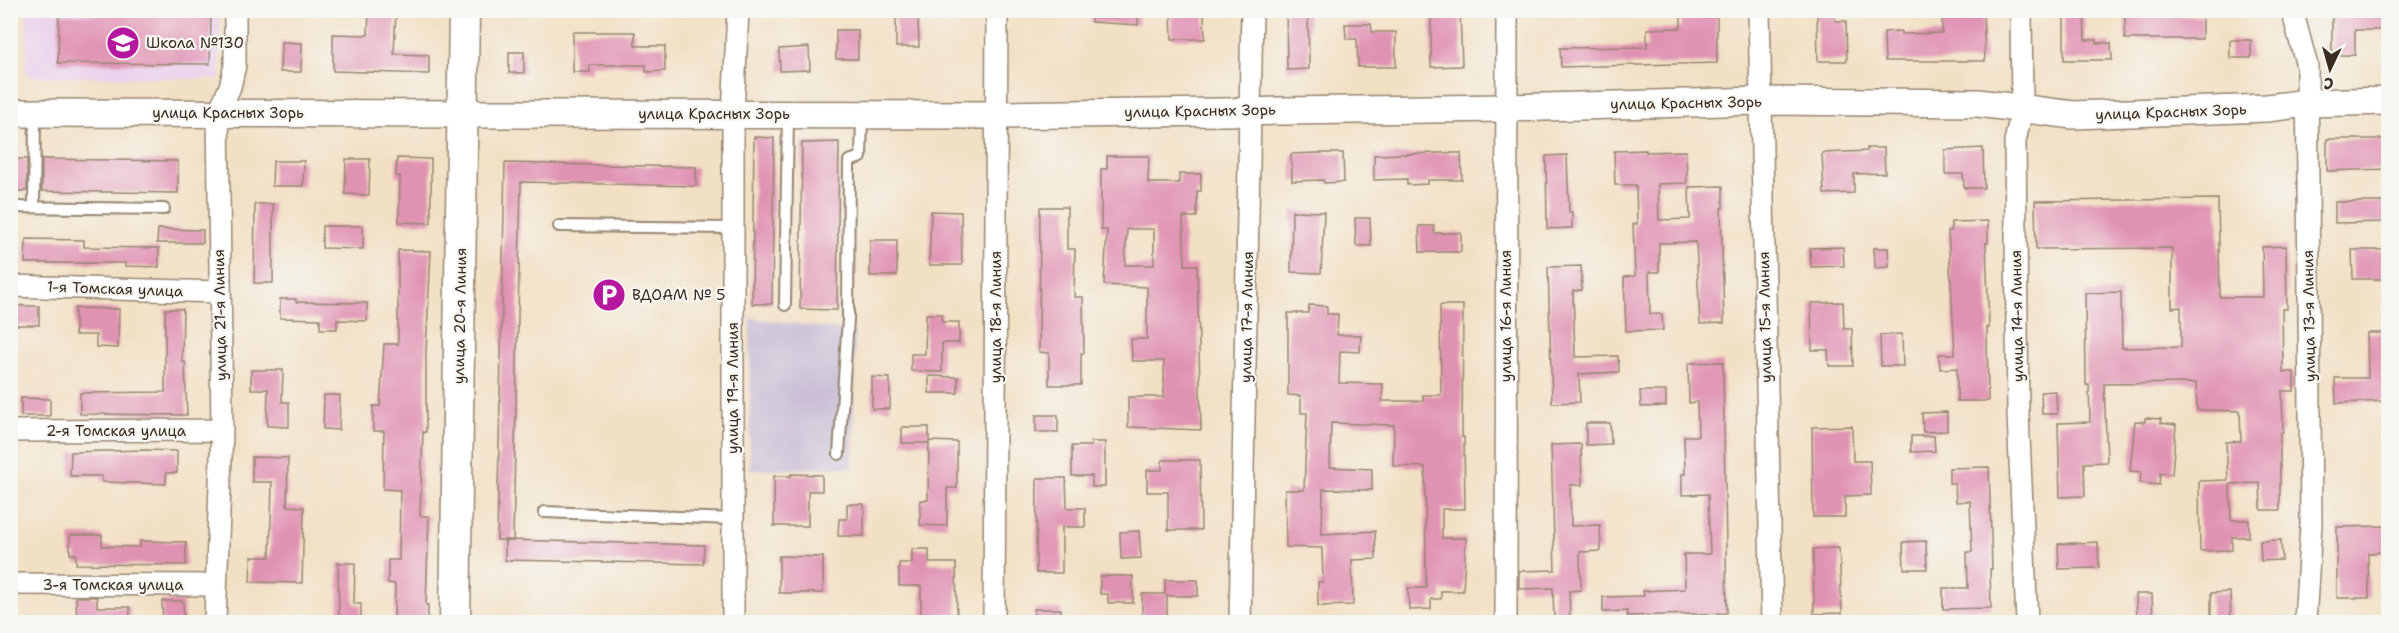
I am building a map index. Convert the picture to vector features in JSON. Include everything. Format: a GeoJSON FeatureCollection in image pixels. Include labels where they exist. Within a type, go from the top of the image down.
{"type":"FeatureCollection","features":[{"type":"Feature","properties":{"kind":"main road","name":"улица 20-я Линия"},"geometry":{"type":"LineString","coordinates":[[455,622],[464,10]]}},
{"type":"Feature","properties":{"kind":"street","name":"улица 21-я Линия"},"geometry":{"type":"LineString","coordinates":[[215,622],[222,430],[218,113],[230,87],[235,65],[235,10]]}},
{"type":"Feature","properties":{"kind":"street","name":"улица 19-я Линия"},"geometry":{"type":"LineString","coordinates":[[733,622],[733,114],[738,10]]}},
{"type":"Feature","properties":{"kind":"street","name":"улица 18-я Линия"},"geometry":{"type":"LineString","coordinates":[[994,622],[998,10]]}},
{"type":"Feature","properties":{"kind":"street","name":"улица 17-я Линия"},"geometry":{"type":"LineString","coordinates":[[1240,622],[1252,10]]}},
{"type":"Feature","properties":{"kind":"street","name":"улица 16-я Линия"},"geometry":{"type":"LineString","coordinates":[[1506,622],[1507,10]]}},
{"type":"Feature","properties":{"kind":"street","name":"улица 15-я Линия"},"geometry":{"type":"LineString","coordinates":[[1759,10],[1772,622]]}},
{"type":"Feature","properties":{"kind":"street","name":"улица 14-я Линия"},"geometry":{"type":"LineString","coordinates":[[2021,10],[2022,108],[2015,142],[2018,414],[2027,622]]}},
{"type":"Feature","properties":{"kind":"street","name":"улица 13-я Линия"},"geometry":{"type":"LineString","coordinates":[[2292,10],[2307,66],[2311,524],[2305,622]]}},
{"type":"Feature","properties":{"kind":"street","name":"улица Красных Зорь"},"geometry":{"type":"LineString","coordinates":[[23,113],[998,115],[1506,108],[1760,101],[1978,103],[2073,116],[2267,108],[2307,103],[2388,101]]}},
{"type":"Feature","properties":{"kind":"street","name":"1-я Томская улица"},"geometry":{"type":"LineString","coordinates":[[10,286],[219,292]]}},
{"type":"Feature","properties":{"kind":"street","name":"2-я Томская улица"},"geometry":{"type":"LineString","coordinates":[[10,431],[222,430]]}},
{"type":"Feature","properties":{"kind":"street","name":"3-я Томская улица"},"geometry":{"type":"LineString","coordinates":[[10,584],[215,585]]}},
{"type":"Feature","properties":{"kind":"lane"},"geometry":{"type":"LineString","coordinates":[[23,113],[34,207]]}},
{"type":"Feature","properties":{"kind":"lane"},"geometry":{"type":"LineString","coordinates":[[785,305],[788,114]]}},
{"type":"Feature","properties":{"kind":"lane"},"geometry":{"type":"LineString","coordinates":[[839,454],[848,319],[849,161],[861,157],[862,115]]}},
{"type":"Feature","properties":{"kind":"lane"},"geometry":{"type":"LineString","coordinates":[[10,207],[164,209]]}},
{"type":"Feature","properties":{"kind":"lane"},"geometry":{"type":"LineString","coordinates":[[559,226],[733,228]]}},
{"type":"Feature","properties":{"kind":"lane"},"geometry":{"type":"LineString","coordinates":[[544,512],[733,519]]}},
{"type":"Feature","properties":{"kind":"shaded area","name":"Школа №130"},"geometry":{"type":"Polygon","coordinates":[[[27,11],[220,11],[219,79],[26,76],[27,11]]]}},
{"type":"Feature","properties":{"kind":"shaded area"},"geometry":{"type":"Polygon","coordinates":[[[750,318],[855,332],[853,467],[750,470],[750,318]]]}},
{"type":"Feature","properties":{"kind":"building"},"geometry":{"type":"Polygon","coordinates":[[[369,10],[396,10],[394,54],[429,55],[429,74],[333,71],[333,34],[368,35],[369,10]]]}},
{"type":"Feature","properties":{"kind":"building"},"geometry":{"type":"Polygon","coordinates":[[[1092,10],[1139,10],[1138,25],[1091,22],[1092,10]]]}},
{"type":"Feature","properties":{"kind":"building"},"geometry":{"type":"Polygon","coordinates":[[[1286,10],[1308,10],[1309,69],[1287,70],[1286,10]]]}},
{"type":"Feature","properties":{"kind":"building"},"geometry":{"type":"Polygon","coordinates":[[[1431,10],[1460,10],[1462,66],[1431,67],[1431,10]]]}},
{"type":"Feature","properties":{"kind":"building"},"geometry":{"type":"Polygon","coordinates":[[[1681,10],[1717,10],[1717,63],[1561,67],[1560,48],[1647,47],[1647,29],[1681,28],[1681,10]]]}},
{"type":"Feature","properties":{"kind":"building"},"geometry":{"type":"Polygon","coordinates":[[[1817,10],[1835,10],[1835,21],[1846,21],[1847,61],[1818,61],[1817,10]]]}},
{"type":"Feature","properties":{"kind":"building"},"geometry":{"type":"Polygon","coordinates":[[[1942,10],[1983,10],[1985,61],[1885,61],[1884,32],[1942,33],[1942,10]]]}},
{"type":"Feature","properties":{"kind":"building"},"geometry":{"type":"Polygon","coordinates":[[[2064,10],[2084,10],[2085,40],[2111,43],[2112,60],[2064,60],[2064,10]]]}},
{"type":"Feature","properties":{"kind":"building"},"geometry":{"type":"Polygon","coordinates":[[[2125,10],[2160,10],[2160,16],[2202,16],[2202,39],[2125,39],[2125,10]]]}},
{"type":"Feature","properties":{"kind":"building"},"geometry":{"type":"Polygon","coordinates":[[[2332,10],[2388,13],[2388,30],[2355,30],[2355,55],[2332,55],[2332,10]]]}},
{"type":"Feature","properties":{"kind":"building"},"geometry":{"type":"Polygon","coordinates":[[[59,14],[211,16],[210,64],[58,63],[59,14]]]}},
{"type":"Feature","properties":{"kind":"building"},"geometry":{"type":"Polygon","coordinates":[[[1171,14],[1204,14],[1205,39],[1172,39],[1171,14]]]}},
{"type":"Feature","properties":{"kind":"building"},"geometry":{"type":"Polygon","coordinates":[[[918,17],[919,47],[896,47],[896,18],[918,17]]]}},
{"type":"Feature","properties":{"kind":"building"},"geometry":{"type":"Polygon","coordinates":[[[1345,24],[1371,24],[1372,32],[1396,32],[1396,67],[1358,67],[1357,39],[1346,39],[1345,24]]]}},
{"type":"Feature","properties":{"kind":"building"},"geometry":{"type":"Polygon","coordinates":[[[836,30],[858,30],[858,59],[836,59],[836,30]]]}},
{"type":"Feature","properties":{"kind":"building"},"geometry":{"type":"Polygon","coordinates":[[[573,32],[635,32],[635,46],[665,46],[665,71],[646,72],[646,65],[590,65],[590,72],[573,72],[573,32]]]}},
{"type":"Feature","properties":{"kind":"building"},"geometry":{"type":"Polygon","coordinates":[[[2230,40],[2251,40],[2251,58],[2230,58],[2230,40]]]}},
{"type":"Feature","properties":{"kind":"building"},"geometry":{"type":"Polygon","coordinates":[[[281,42],[302,43],[301,72],[280,72],[281,42]]]}},
{"type":"Feature","properties":{"kind":"building"},"geometry":{"type":"Polygon","coordinates":[[[809,47],[810,70],[780,71],[779,49],[809,47]]]}},
{"type":"Feature","properties":{"kind":"building"},"geometry":{"type":"Polygon","coordinates":[[[509,52],[524,52],[524,73],[509,73],[509,52]]]}},
{"type":"Feature","properties":{"kind":"building"},"geometry":{"type":"Polygon","coordinates":[[[754,137],[774,138],[772,304],[752,304],[754,137]]]}},
{"type":"Feature","properties":{"kind":"building"},"geometry":{"type":"Polygon","coordinates":[[[2327,139],[2388,139],[2388,169],[2327,171],[2327,139]]]}},
{"type":"Feature","properties":{"kind":"building"},"geometry":{"type":"Polygon","coordinates":[[[839,142],[837,310],[800,309],[802,143],[839,142]]]}},
{"type":"Feature","properties":{"kind":"building"},"geometry":{"type":"Polygon","coordinates":[[[1867,148],[1884,148],[1885,173],[1854,174],[1854,193],[1824,194],[1822,153],[1867,151],[1867,148]]]}},
{"type":"Feature","properties":{"kind":"building"},"geometry":{"type":"Polygon","coordinates":[[[1983,148],[1984,188],[1964,188],[1963,174],[1945,174],[1945,150],[1983,148]]]}},
{"type":"Feature","properties":{"kind":"building"},"geometry":{"type":"Polygon","coordinates":[[[1646,150],[1646,152],[1686,151],[1687,183],[1658,184],[1659,220],[1690,219],[1689,187],[1723,186],[1723,208],[1721,208],[1724,323],[1700,324],[1696,242],[1659,243],[1659,272],[1649,272],[1650,314],[1662,314],[1663,330],[1626,331],[1624,277],[1635,276],[1633,224],[1637,224],[1636,185],[1615,185],[1614,151],[1646,150]]]}},
{"type":"Feature","properties":{"kind":"building"},"geometry":{"type":"Polygon","coordinates":[[[1343,153],[1344,182],[1292,181],[1291,154],[1343,153]]]}},
{"type":"Feature","properties":{"kind":"building"},"geometry":{"type":"Polygon","coordinates":[[[1461,153],[1462,180],[1428,180],[1428,184],[1407,185],[1407,179],[1374,180],[1374,155],[1461,153]]]}},
{"type":"Feature","properties":{"kind":"building"},"geometry":{"type":"Polygon","coordinates":[[[1567,155],[1569,212],[1572,212],[1572,228],[1547,229],[1546,156],[1567,155]]]}},
{"type":"Feature","properties":{"kind":"building"},"geometry":{"type":"Polygon","coordinates":[[[1107,156],[1149,156],[1148,183],[1179,183],[1179,174],[1201,174],[1201,191],[1197,191],[1197,217],[1183,217],[1185,265],[1197,265],[1201,430],[1128,427],[1128,397],[1164,397],[1164,361],[1132,361],[1131,339],[1147,339],[1147,287],[1104,285],[1107,230],[1101,230],[1101,169],[1107,169],[1107,156]],[[1127,229],[1125,265],[1154,265],[1154,229],[1127,229]]]}},
{"type":"Feature","properties":{"kind":"building"},"geometry":{"type":"Polygon","coordinates":[[[397,158],[431,159],[431,223],[399,222],[400,176],[396,176],[397,158]]]}},
{"type":"Feature","properties":{"kind":"building"},"geometry":{"type":"Polygon","coordinates":[[[10,159],[27,159],[27,191],[10,191],[10,159]]]}},
{"type":"Feature","properties":{"kind":"building"},"geometry":{"type":"Polygon","coordinates":[[[42,159],[178,161],[178,193],[42,191],[42,159]]]}},
{"type":"Feature","properties":{"kind":"building"},"geometry":{"type":"Polygon","coordinates":[[[346,159],[370,159],[369,195],[345,194],[346,159]]]}},
{"type":"Feature","properties":{"kind":"building"},"geometry":{"type":"Polygon","coordinates":[[[273,161],[304,161],[303,186],[272,186],[273,161]]]}},
{"type":"Feature","properties":{"kind":"building"},"geometry":{"type":"Polygon","coordinates":[[[505,163],[696,167],[696,186],[521,182],[513,541],[497,540],[505,163]]]}},
{"type":"Feature","properties":{"kind":"building"},"geometry":{"type":"Polygon","coordinates":[[[2218,199],[2220,297],[2263,297],[2262,247],[2286,246],[2287,309],[2282,309],[2283,372],[2294,372],[2294,391],[2282,391],[2280,510],[2261,510],[2260,483],[2230,484],[2231,520],[2249,520],[2249,537],[2232,537],[2232,550],[2200,551],[2199,481],[2228,480],[2226,442],[2241,441],[2240,411],[2197,410],[2196,383],[2104,384],[2107,462],[2084,463],[2085,496],[2060,497],[2058,423],[2090,422],[2089,385],[2086,385],[2085,293],[2121,292],[2122,348],[2181,347],[2181,307],[2172,308],[2172,248],[2036,249],[2035,201],[2218,199]]]}},
{"type":"Feature","properties":{"kind":"building"},"geometry":{"type":"Polygon","coordinates":[[[2335,202],[2388,202],[2388,222],[2335,223],[2335,202]]]}},
{"type":"Feature","properties":{"kind":"building"},"geometry":{"type":"Polygon","coordinates":[[[255,204],[273,204],[273,283],[254,283],[255,204]]]}},
{"type":"Feature","properties":{"kind":"building"},"geometry":{"type":"Polygon","coordinates":[[[1040,207],[1067,207],[1067,249],[1075,249],[1074,297],[1083,297],[1084,353],[1081,353],[1081,385],[1049,385],[1049,353],[1039,352],[1040,207]]]}},
{"type":"Feature","properties":{"kind":"building"},"geometry":{"type":"Polygon","coordinates":[[[931,211],[961,212],[962,265],[929,265],[931,211]]]}},
{"type":"Feature","properties":{"kind":"building"},"geometry":{"type":"Polygon","coordinates":[[[1292,211],[1324,212],[1321,273],[1291,272],[1292,211]]]}},
{"type":"Feature","properties":{"kind":"building"},"geometry":{"type":"Polygon","coordinates":[[[1355,218],[1370,218],[1371,246],[1356,246],[1355,218]]]}},
{"type":"Feature","properties":{"kind":"building"},"geometry":{"type":"Polygon","coordinates":[[[1988,221],[1988,243],[1986,243],[1989,328],[1987,328],[1988,401],[1957,401],[1957,368],[1940,369],[1939,354],[1955,354],[1948,231],[1951,231],[1951,222],[1988,221]]]}},
{"type":"Feature","properties":{"kind":"building"},"geometry":{"type":"Polygon","coordinates":[[[322,226],[363,226],[363,249],[322,248],[322,226]]]}},
{"type":"Feature","properties":{"kind":"building"},"geometry":{"type":"Polygon","coordinates":[[[1419,226],[1434,226],[1434,233],[1461,233],[1461,252],[1420,252],[1419,226]]]}},
{"type":"Feature","properties":{"kind":"building"},"geometry":{"type":"Polygon","coordinates":[[[158,229],[203,230],[203,243],[157,243],[158,229]]]}},
{"type":"Feature","properties":{"kind":"building"},"geometry":{"type":"Polygon","coordinates":[[[26,239],[84,240],[84,247],[159,248],[159,267],[125,266],[125,263],[25,263],[26,239]]]}},
{"type":"Feature","properties":{"kind":"building"},"geometry":{"type":"Polygon","coordinates":[[[870,240],[897,240],[897,276],[870,276],[870,240]]]}},
{"type":"Feature","properties":{"kind":"building"},"geometry":{"type":"Polygon","coordinates":[[[1843,247],[1844,266],[1811,267],[1810,248],[1843,247]]]}},
{"type":"Feature","properties":{"kind":"building"},"geometry":{"type":"Polygon","coordinates":[[[1874,248],[1888,248],[1889,267],[1875,268],[1874,248]]]}},
{"type":"Feature","properties":{"kind":"building"},"geometry":{"type":"Polygon","coordinates":[[[398,250],[431,251],[426,353],[426,432],[423,432],[420,516],[429,516],[426,605],[428,605],[428,622],[394,622],[395,584],[388,583],[388,560],[399,560],[400,490],[383,489],[384,431],[373,431],[373,406],[380,406],[384,344],[398,344],[398,250]]]}},
{"type":"Feature","properties":{"kind":"building"},"geometry":{"type":"Polygon","coordinates":[[[2352,250],[2388,250],[2388,279],[2353,279],[2352,250]]]}},
{"type":"Feature","properties":{"kind":"building"},"geometry":{"type":"Polygon","coordinates":[[[1581,266],[1582,290],[1573,291],[1575,357],[1618,356],[1619,372],[1579,374],[1580,402],[1552,403],[1548,267],[1581,266]]]}},
{"type":"Feature","properties":{"kind":"building"},"geometry":{"type":"Polygon","coordinates":[[[280,299],[296,299],[296,302],[367,303],[367,321],[337,320],[337,329],[320,329],[320,319],[280,318],[280,299]]]}},
{"type":"Feature","properties":{"kind":"building"},"geometry":{"type":"Polygon","coordinates":[[[1843,302],[1844,329],[1852,329],[1853,366],[1829,366],[1828,350],[1812,350],[1811,303],[1843,302]]]}},
{"type":"Feature","properties":{"kind":"building"},"geometry":{"type":"Polygon","coordinates":[[[1309,305],[1327,306],[1327,314],[1338,314],[1337,335],[1361,335],[1360,352],[1340,351],[1339,383],[1383,384],[1382,401],[1423,401],[1423,395],[1441,395],[1440,305],[1463,305],[1462,437],[1464,437],[1465,509],[1442,509],[1442,538],[1466,538],[1463,591],[1441,591],[1441,599],[1431,599],[1431,609],[1409,610],[1408,588],[1426,588],[1425,467],[1393,466],[1394,425],[1331,423],[1330,467],[1372,469],[1372,490],[1323,489],[1322,534],[1375,531],[1376,559],[1352,560],[1353,605],[1318,606],[1318,582],[1323,582],[1322,548],[1286,547],[1285,490],[1304,490],[1307,413],[1301,413],[1301,396],[1288,395],[1288,313],[1308,313],[1309,305]]]}},
{"type":"Feature","properties":{"kind":"building"},"geometry":{"type":"Polygon","coordinates":[[[17,306],[39,306],[39,325],[16,325],[17,306]]]}},
{"type":"Feature","properties":{"kind":"building"},"geometry":{"type":"Polygon","coordinates":[[[75,308],[119,309],[118,348],[96,347],[96,335],[75,335],[75,308]]]}},
{"type":"Feature","properties":{"kind":"building"},"geometry":{"type":"Polygon","coordinates":[[[165,309],[183,309],[182,362],[185,362],[187,415],[80,414],[80,393],[165,392],[165,309]]]}},
{"type":"Feature","properties":{"kind":"building"},"geometry":{"type":"Polygon","coordinates":[[[926,314],[942,314],[942,322],[959,322],[959,343],[942,343],[942,372],[911,371],[911,354],[925,354],[926,314]]]}},
{"type":"Feature","properties":{"kind":"building"},"geometry":{"type":"Polygon","coordinates":[[[2367,333],[2388,333],[2388,401],[2336,403],[2335,378],[2368,378],[2367,333]]]}},
{"type":"Feature","properties":{"kind":"building"},"geometry":{"type":"Polygon","coordinates":[[[1902,334],[1903,366],[1881,366],[1880,335],[1902,334]]]}},
{"type":"Feature","properties":{"kind":"building"},"geometry":{"type":"Polygon","coordinates":[[[1723,362],[1727,613],[1627,616],[1627,611],[1603,612],[1603,597],[1644,596],[1643,591],[1685,589],[1684,554],[1710,554],[1708,494],[1682,495],[1682,474],[1685,474],[1684,436],[1698,436],[1697,402],[1689,403],[1688,363],[1723,362]]]}},
{"type":"Feature","properties":{"kind":"building"},"geometry":{"type":"Polygon","coordinates":[[[251,370],[283,370],[282,402],[289,402],[289,427],[267,426],[268,389],[251,389],[251,370]]]}},
{"type":"Feature","properties":{"kind":"building"},"geometry":{"type":"Polygon","coordinates":[[[929,376],[958,377],[958,393],[929,393],[929,376]]]}},
{"type":"Feature","properties":{"kind":"building"},"geometry":{"type":"Polygon","coordinates":[[[872,377],[890,378],[890,409],[872,409],[872,377]]]}},
{"type":"Feature","properties":{"kind":"building"},"geometry":{"type":"Polygon","coordinates":[[[1640,391],[1666,391],[1666,406],[1641,407],[1640,391]]]}},
{"type":"Feature","properties":{"kind":"building"},"geometry":{"type":"Polygon","coordinates":[[[2056,391],[2057,414],[2042,414],[2041,392],[2056,391]]]}},
{"type":"Feature","properties":{"kind":"building"},"geometry":{"type":"Polygon","coordinates":[[[324,395],[340,395],[339,430],[323,429],[324,395]]]}},
{"type":"Feature","properties":{"kind":"building"},"geometry":{"type":"Polygon","coordinates":[[[21,398],[50,399],[50,416],[21,416],[21,398]]]}},
{"type":"Feature","properties":{"kind":"building"},"geometry":{"type":"Polygon","coordinates":[[[1947,412],[1947,431],[1923,432],[1922,413],[1947,412]]]}},
{"type":"Feature","properties":{"kind":"building"},"geometry":{"type":"Polygon","coordinates":[[[1036,415],[1058,415],[1058,432],[1036,432],[1036,415]]]}},
{"type":"Feature","properties":{"kind":"building"},"geometry":{"type":"Polygon","coordinates":[[[2145,418],[2161,419],[2161,423],[2176,425],[2172,474],[2160,473],[2159,485],[2140,483],[2141,472],[2130,471],[2135,421],[2145,422],[2145,418]]]}},
{"type":"Feature","properties":{"kind":"building"},"geometry":{"type":"Polygon","coordinates":[[[1586,423],[1610,423],[1611,444],[1586,445],[1586,423]]]}},
{"type":"Feature","properties":{"kind":"building"},"geometry":{"type":"Polygon","coordinates":[[[1852,426],[1853,461],[1870,461],[1871,495],[1845,496],[1845,517],[1813,517],[1812,427],[1852,426]]]}},
{"type":"Feature","properties":{"kind":"building"},"geometry":{"type":"Polygon","coordinates":[[[902,427],[929,427],[929,443],[902,443],[902,427]]]}},
{"type":"Feature","properties":{"kind":"building"},"geometry":{"type":"Polygon","coordinates":[[[1911,436],[1934,436],[1935,451],[1911,452],[1911,436]]]}},
{"type":"Feature","properties":{"kind":"building"},"geometry":{"type":"Polygon","coordinates":[[[929,441],[957,442],[957,488],[947,488],[947,526],[920,525],[920,500],[928,500],[929,441]]]}},
{"type":"Feature","properties":{"kind":"building"},"geometry":{"type":"Polygon","coordinates":[[[1091,442],[1105,442],[1105,487],[1092,487],[1092,476],[1072,476],[1072,446],[1091,446],[1091,442]]]}},
{"type":"Feature","properties":{"kind":"building"},"geometry":{"type":"Polygon","coordinates":[[[1581,444],[1582,485],[1570,485],[1571,526],[1600,525],[1601,551],[1580,552],[1581,590],[1569,591],[1570,622],[1554,622],[1553,588],[1519,589],[1519,571],[1555,570],[1551,445],[1581,444]]]}},
{"type":"Feature","properties":{"kind":"building"},"geometry":{"type":"Polygon","coordinates":[[[177,451],[177,473],[166,473],[166,484],[102,482],[102,476],[70,476],[71,452],[177,451]]]}},
{"type":"Feature","properties":{"kind":"building"},"geometry":{"type":"Polygon","coordinates":[[[252,457],[288,458],[287,506],[304,507],[302,583],[250,582],[251,557],[270,557],[272,482],[252,482],[252,457]]]}},
{"type":"Feature","properties":{"kind":"building"},"geometry":{"type":"Polygon","coordinates":[[[1162,460],[1200,460],[1201,530],[1168,530],[1168,492],[1147,492],[1147,470],[1162,470],[1162,460]]]}},
{"type":"Feature","properties":{"kind":"building"},"geometry":{"type":"Polygon","coordinates":[[[1989,467],[1991,608],[1943,609],[1943,588],[1968,588],[1967,552],[1972,552],[1970,501],[1956,502],[1955,483],[1949,483],[1949,468],[1989,467]]]}},
{"type":"Feature","properties":{"kind":"building"},"geometry":{"type":"Polygon","coordinates":[[[791,474],[822,475],[822,491],[808,491],[808,526],[774,526],[774,476],[791,476],[791,474]]]}},
{"type":"Feature","properties":{"kind":"building"},"geometry":{"type":"Polygon","coordinates":[[[1037,478],[1066,478],[1067,508],[1085,508],[1085,527],[1062,527],[1062,573],[1036,573],[1037,478]]]}},
{"type":"Feature","properties":{"kind":"building"},"geometry":{"type":"Polygon","coordinates":[[[847,504],[864,504],[864,536],[838,536],[839,519],[847,519],[847,504]]]}},
{"type":"Feature","properties":{"kind":"building"},"geometry":{"type":"Polygon","coordinates":[[[2388,526],[2388,552],[2368,553],[2369,598],[2337,598],[2337,527],[2388,526]]]}},
{"type":"Feature","properties":{"kind":"building"},"geometry":{"type":"Polygon","coordinates":[[[1139,531],[1141,558],[1121,559],[1120,532],[1139,531]]]}},
{"type":"Feature","properties":{"kind":"building"},"geometry":{"type":"Polygon","coordinates":[[[70,535],[102,535],[102,546],[140,547],[140,541],[186,542],[186,565],[76,564],[76,554],[70,554],[70,535]]]}},
{"type":"Feature","properties":{"kind":"building"},"geometry":{"type":"Polygon","coordinates":[[[505,540],[704,545],[703,564],[505,560],[505,540]]]}},
{"type":"Feature","properties":{"kind":"building"},"geometry":{"type":"Polygon","coordinates":[[[2281,540],[2282,560],[2261,561],[2260,541],[2281,540]]]}},
{"type":"Feature","properties":{"kind":"building"},"geometry":{"type":"Polygon","coordinates":[[[1926,541],[1927,569],[1904,569],[1903,542],[1926,541]]]}},
{"type":"Feature","properties":{"kind":"building"},"geometry":{"type":"Polygon","coordinates":[[[2098,542],[2099,568],[2059,569],[2058,544],[2098,542]]]}},
{"type":"Feature","properties":{"kind":"building"},"geometry":{"type":"Polygon","coordinates":[[[1839,548],[1842,613],[1814,614],[1813,549],[1839,548]]]}},
{"type":"Feature","properties":{"kind":"building"},"geometry":{"type":"Polygon","coordinates":[[[912,549],[929,549],[929,563],[956,563],[957,622],[921,622],[921,586],[899,586],[899,563],[912,563],[912,549]]]}},
{"type":"Feature","properties":{"kind":"building"},"geometry":{"type":"Polygon","coordinates":[[[779,556],[823,557],[823,593],[779,593],[779,556]]]}},
{"type":"Feature","properties":{"kind":"building"},"geometry":{"type":"Polygon","coordinates":[[[338,563],[355,563],[354,604],[361,604],[361,622],[339,622],[338,563]]]}},
{"type":"Feature","properties":{"kind":"building"},"geometry":{"type":"Polygon","coordinates":[[[1100,576],[1133,576],[1133,603],[1108,603],[1108,594],[1100,594],[1100,576]]]}},
{"type":"Feature","properties":{"kind":"building"},"geometry":{"type":"Polygon","coordinates":[[[1165,580],[1198,580],[1198,596],[1167,596],[1167,622],[1142,622],[1142,594],[1165,594],[1165,580]]]}},
{"type":"Feature","properties":{"kind":"building"},"geometry":{"type":"Polygon","coordinates":[[[2230,592],[2231,622],[2211,622],[2211,593],[2230,592]]]}},
{"type":"Feature","properties":{"kind":"building"},"geometry":{"type":"Polygon","coordinates":[[[2136,594],[2152,594],[2153,621],[2137,621],[2136,594]]]}},
{"type":"Feature","properties":{"kind":"building"},"geometry":{"type":"Polygon","coordinates":[[[76,597],[97,597],[97,607],[130,607],[130,622],[77,622],[76,597]]]}},
{"type":"Feature","properties":{"kind":"building"},"geometry":{"type":"Polygon","coordinates":[[[162,601],[183,601],[184,622],[163,622],[162,601]]]}},
{"type":"Feature","properties":{"kind":"building"},"geometry":{"type":"Polygon","coordinates":[[[1034,609],[1061,609],[1061,622],[1034,622],[1034,609]]]}},
{"type":"Feature","properties":{"kind":"place","name":"Школа №130"},"geometry":{"type":"Point","coordinates":[123,43]}},
{"type":"Feature","properties":{"kind":"place","name":"ВДОАМ № 5"},"geometry":{"type":"Point","coordinates":[609,295]}}]}
